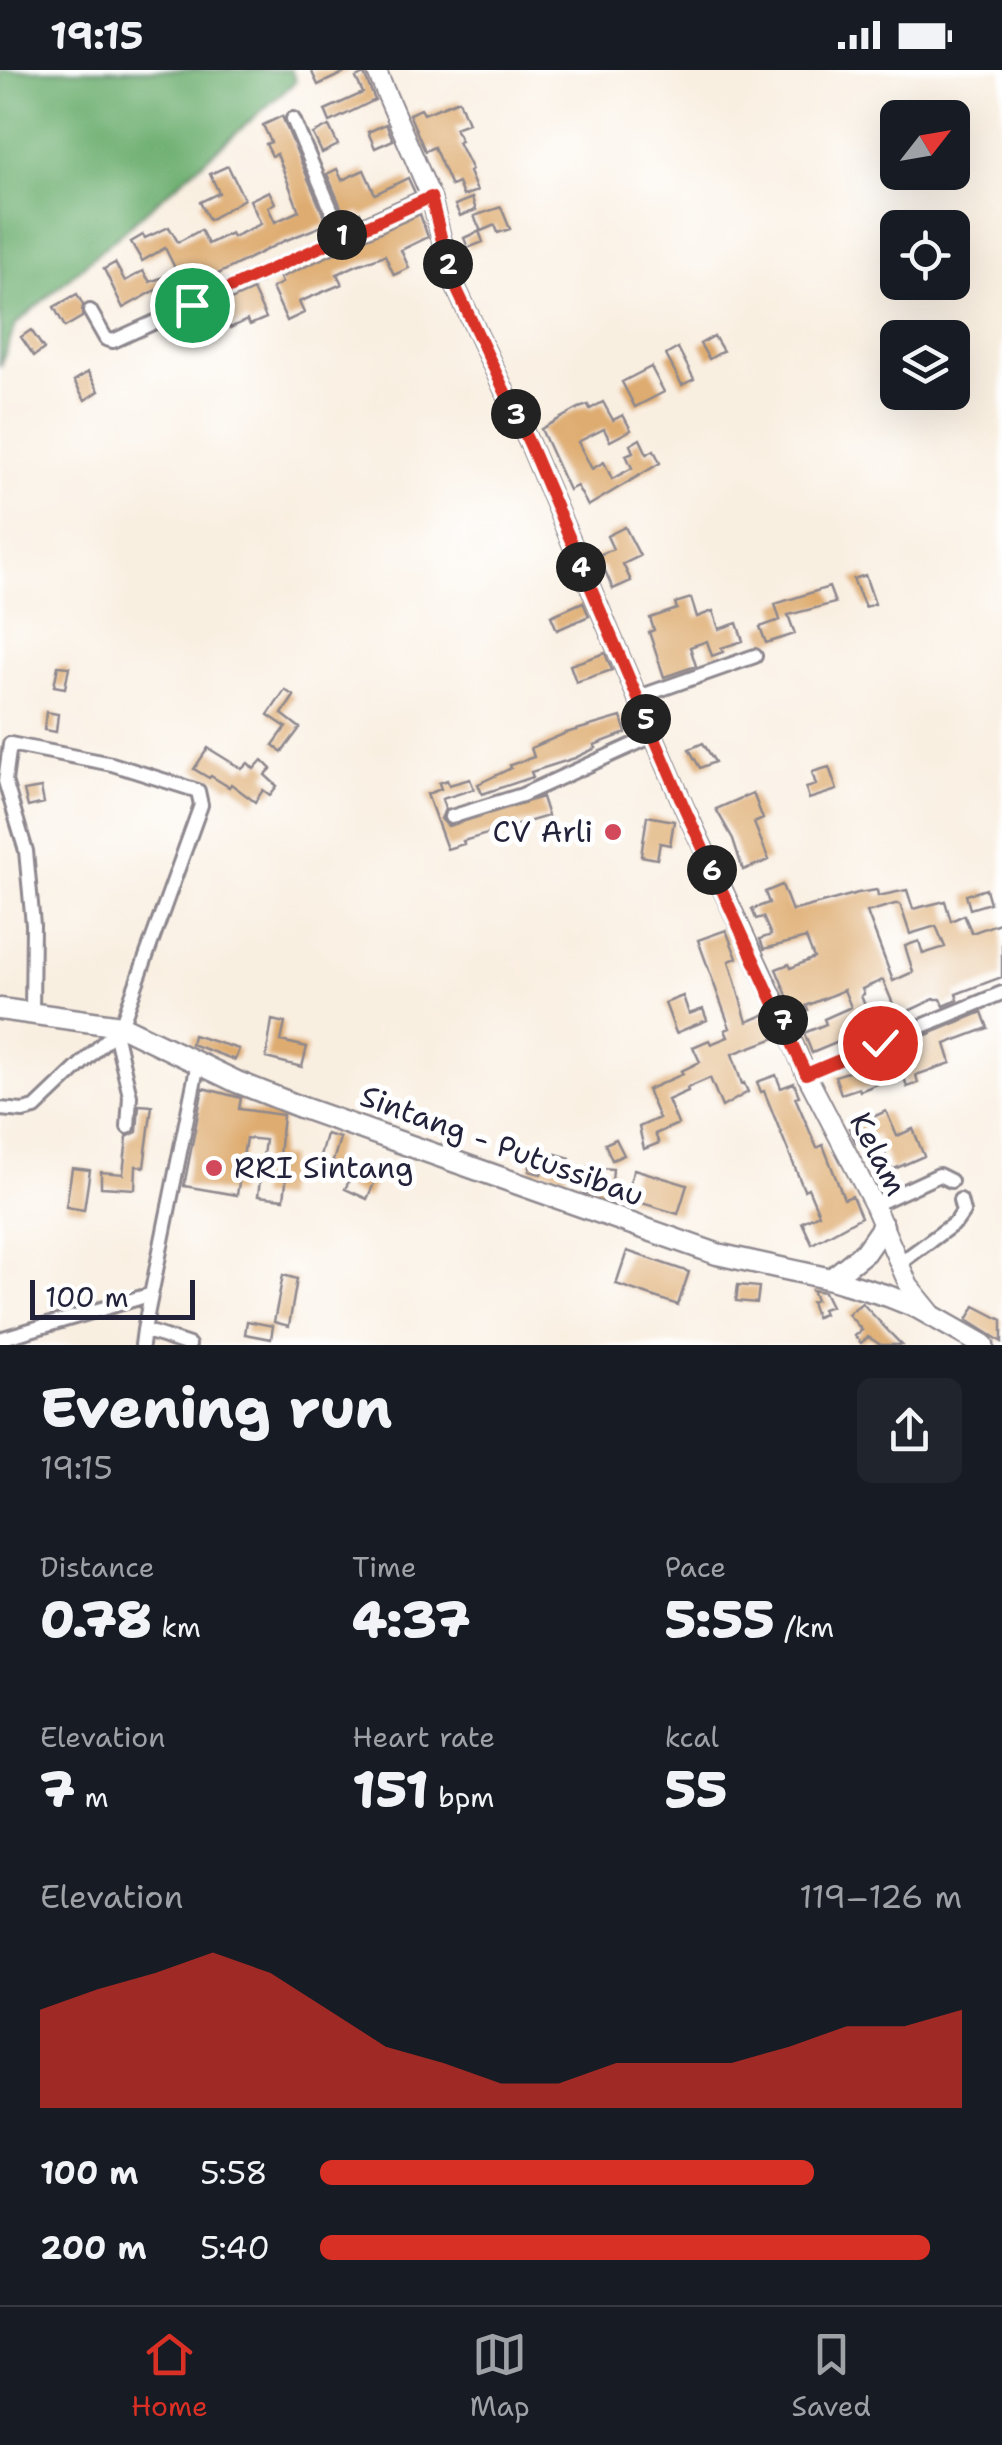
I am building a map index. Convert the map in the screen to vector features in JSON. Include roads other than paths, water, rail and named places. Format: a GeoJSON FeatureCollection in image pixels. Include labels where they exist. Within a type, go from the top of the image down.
{"type":"FeatureCollection","features":[{"type":"Feature","properties":{"kind":"highway","name":"Sintang - Putussibau"},"geometry":{"type":"LineString","coordinates":[[0,1009],[32,1011],[118,1029],[303,1108],[684,1243],[888,1296],[983,1345]]}},
{"type":"Feature","properties":{"kind":"highway"},"geometry":{"type":"LineString","coordinates":[[831,1279],[865,1252],[882,1226]]}},
{"type":"Feature","properties":{"kind":"main road","name":"Kelam"},"geometry":{"type":"LineString","coordinates":[[376,70],[431,197],[451,277],[530,445],[684,807],[806,1074],[874,1205],[915,1296],[939,1320]]}},
{"type":"Feature","properties":{"kind":"street"},"geometry":{"type":"LineString","coordinates":[[293,119],[342,234]]}},
{"type":"Feature","properties":{"kind":"street"},"geometry":{"type":"LineString","coordinates":[[90,310],[106,339],[113,341],[342,234],[431,197]]}},
{"type":"Feature","properties":{"kind":"street"},"geometry":{"type":"LineString","coordinates":[[636,698],[755,656]]}},
{"type":"Feature","properties":{"kind":"street"},"geometry":{"type":"LineString","coordinates":[[451,818],[522,794],[655,735]]}},
{"type":"Feature","properties":{"kind":"street"},"geometry":{"type":"LineString","coordinates":[[0,1109],[36,1108],[118,1029],[201,806],[198,791],[112,764],[12,743],[6,752],[5,782],[26,851],[33,925],[32,1011]]}},
{"type":"Feature","properties":{"kind":"street"},"geometry":{"type":"LineString","coordinates":[[806,1074],[1002,993]]}},
{"type":"Feature","properties":{"kind":"street"},"geometry":{"type":"LineString","coordinates":[[118,1029],[130,1096],[128,1127]]}},
{"type":"Feature","properties":{"kind":"street"},"geometry":{"type":"LineString","coordinates":[[142,1345],[198,1062]]}},
{"type":"Feature","properties":{"kind":"street"},"geometry":{"type":"LineString","coordinates":[[874,1205],[928,1178],[939,1175],[951,1181]]}},
{"type":"Feature","properties":{"kind":"street"},"geometry":{"type":"LineString","coordinates":[[900,1263],[956,1222],[963,1212],[960,1200]]}},
{"type":"Feature","properties":{"kind":"street"},"geometry":{"type":"LineString","coordinates":[[0,1339],[149,1295]]}},
{"type":"Feature","properties":{"kind":"street"},"geometry":{"type":"LineString","coordinates":[[144,1330],[189,1345]]}},
{"type":"Feature","properties":{"kind":"place","name":"CV Arli"},"geometry":{"type":"Point","coordinates":[613,832]}},
{"type":"Feature","properties":{"kind":"place","name":"RRI Sintang"},"geometry":{"type":"Point","coordinates":[214,1168]}}]}
